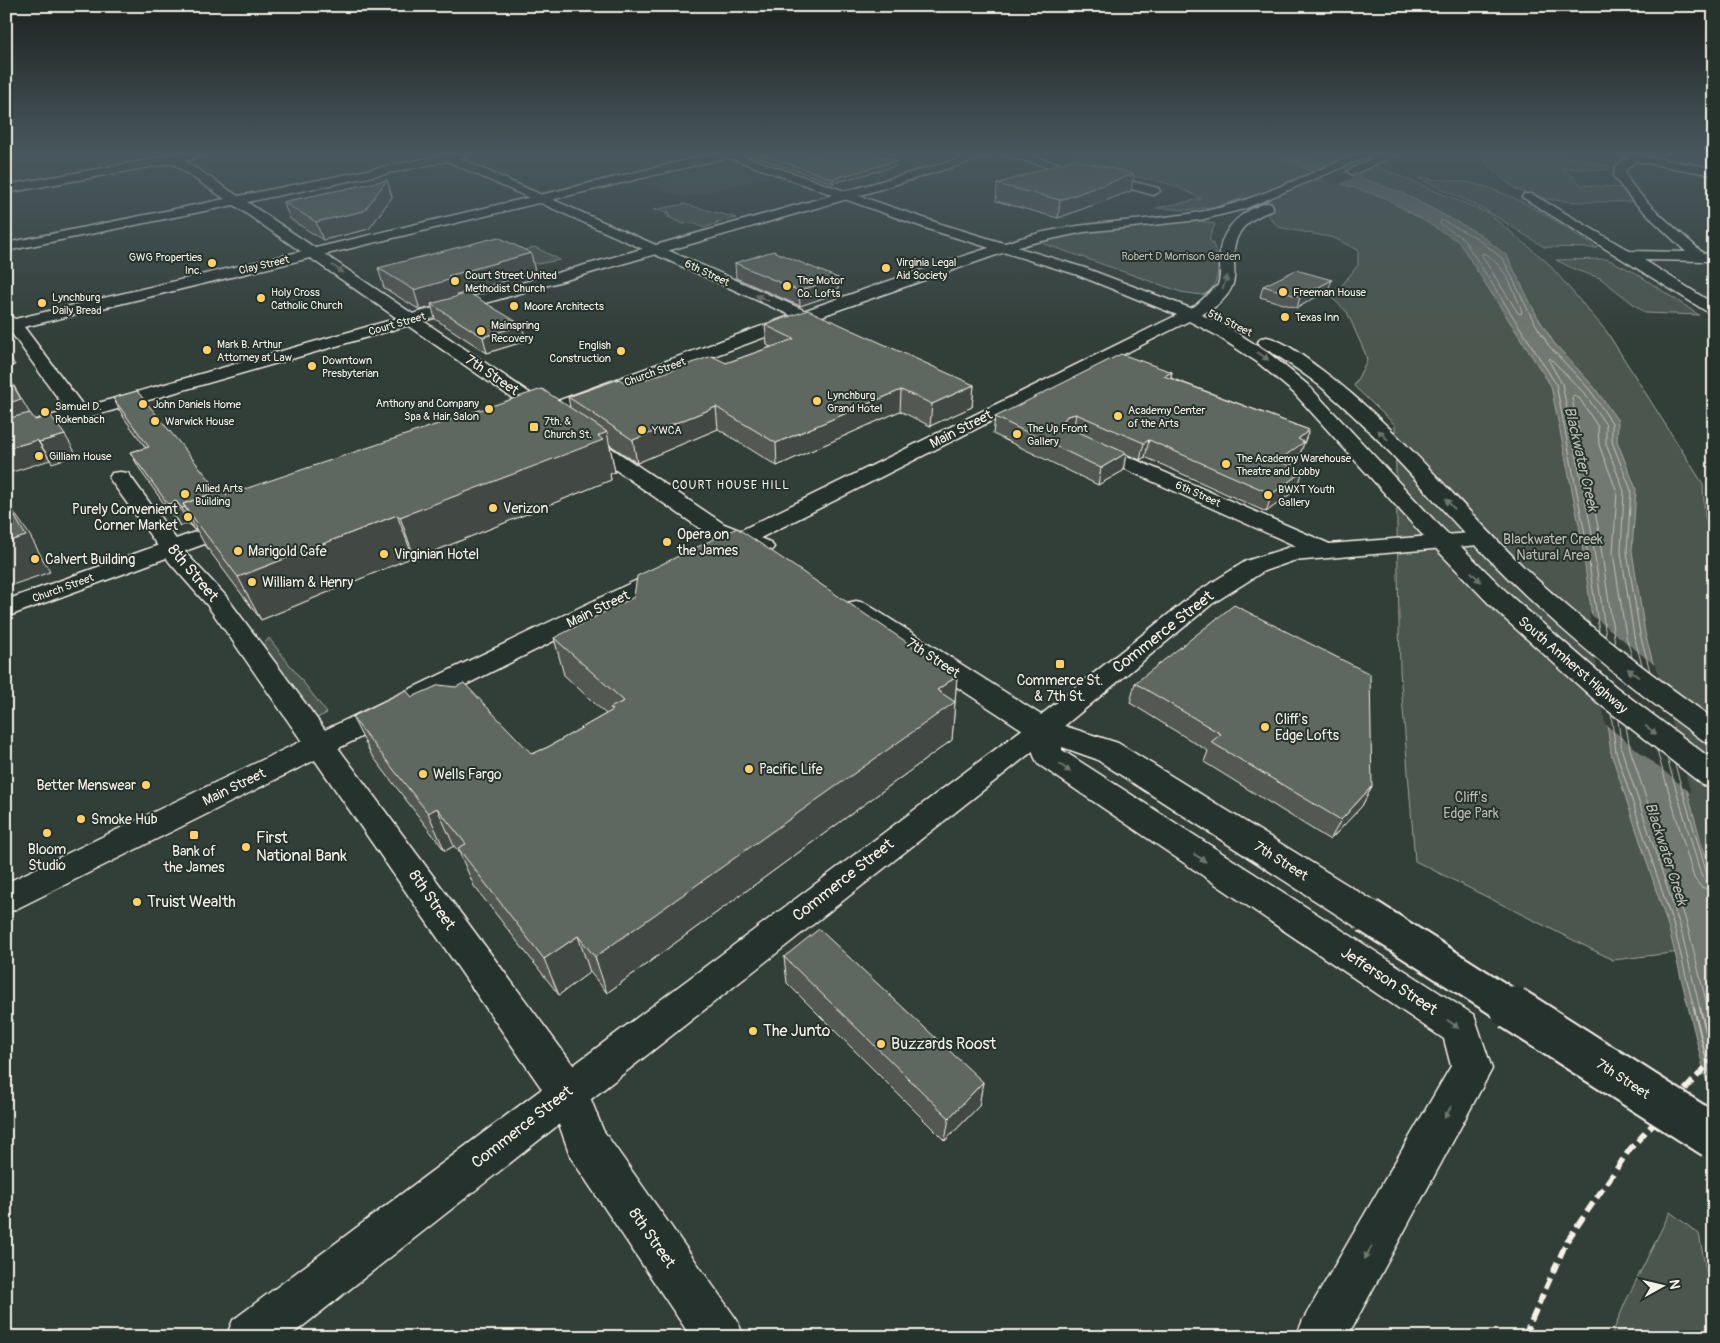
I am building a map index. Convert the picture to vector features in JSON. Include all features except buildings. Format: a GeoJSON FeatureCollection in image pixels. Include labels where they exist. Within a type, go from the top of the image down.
{"type":"FeatureCollection","features":[{"type":"Feature","properties":{"kind":"street"},"geometry":{"type":"LineString","coordinates":[[6,247],[158,217]]}},
{"type":"Feature","properties":{"kind":"street","name":"7th Street"},"geometry":{"type":"LineString","coordinates":[[260,217],[716,529],[764,548],[780,558]]}},
{"type":"Feature","properties":{"kind":"street","name":"Clay Street"},"geometry":{"type":"LineString","coordinates":[[8,323],[467,217]]}},
{"type":"Feature","properties":{"kind":"street","name":"6th Street"},"geometry":{"type":"LineString","coordinates":[[582,217],[807,317]]}},
{"type":"Feature","properties":{"kind":"street","name":"Court Street"},"geometry":{"type":"LineString","coordinates":[[6,435],[772,217]]}},
{"type":"Feature","properties":{"kind":"street","name":"5th Street"},"geometry":{"type":"LineString","coordinates":[[911,217],[936,227],[1010,246],[1195,312],[1269,343],[1314,372],[1345,397],[1483,539]]}},
{"type":"Feature","properties":{"kind":"street","name":"Church Street"},"geometry":{"type":"LineString","coordinates":[[512,424],[807,317],[1010,246],[1056,232],[1193,217]]}},
{"type":"Feature","properties":{"kind":"street"},"geometry":{"type":"LineString","coordinates":[[1203,217],[1220,220],[1223,224],[1220,228],[1221,236],[1228,245]]}},
{"type":"Feature","properties":{"kind":"street"},"geometry":{"type":"LineString","coordinates":[[1228,245],[1233,228],[1249,217]]}},
{"type":"Feature","properties":{"kind":"street"},"geometry":{"type":"LineString","coordinates":[[1562,217],[1627,255],[1714,311]]}},
{"type":"Feature","properties":{"kind":"street"},"geometry":{"type":"LineString","coordinates":[[1658,217],[1707,257]]}},
{"type":"Feature","properties":{"kind":"street","name":"Main Street"},"geometry":{"type":"LineString","coordinates":[[6,899],[742,539],[1195,312],[1214,300],[1226,285],[1229,266],[1228,245]]}},
{"type":"Feature","properties":{"kind":"street"},"geometry":{"type":"LineString","coordinates":[[1627,255],[1707,257]]}},
{"type":"Feature","properties":{"kind":"street","name":"5th Street"},"geometry":{"type":"LineString","coordinates":[[1195,312],[1253,349],[1284,373],[1442,542]]}},
{"type":"Feature","properties":{"kind":"street"},"geometry":{"type":"LineString","coordinates":[[8,323],[79,414]]}},
{"type":"Feature","properties":{"kind":"street","name":"6th Street"},"geometry":{"type":"LineString","coordinates":[[1072,438],[1324,550]]}},
{"type":"Feature","properties":{"kind":"street","name":"8th Street"},"geometry":{"type":"LineString","coordinates":[[120,478],[171,548],[216,600],[568,1091],[586,1143],[720,1337]]}},
{"type":"Feature","properties":{"kind":"street","name":"Church Street"},"geometry":{"type":"LineString","coordinates":[[6,609],[260,516]]}},
{"type":"Feature","properties":{"kind":"street"},"geometry":{"type":"LineString","coordinates":[[1483,539],[1582,633],[1714,734]]}},
{"type":"Feature","properties":{"kind":"street","name":"Commerce Street"},"geometry":{"type":"LineString","coordinates":[[250,1337],[1042,729],[1203,599],[1229,582],[1255,566],[1290,554],[1370,546],[1483,539]]}},
{"type":"Feature","properties":{"kind":"street","name":"South Amherst Highway"},"geometry":{"type":"LineString","coordinates":[[1442,542],[1548,646],[1646,727],[1714,777]]}},
{"type":"Feature","properties":{"kind":"street","name":"7th Street"},"geometry":{"type":"LineString","coordinates":[[834,594],[1042,729],[1106,751],[1714,1136]]}},
{"type":"Feature","properties":{"kind":"street","name":"Jefferson Street"},"geometry":{"type":"LineString","coordinates":[[1042,729],[1048,756],[1460,1028],[1472,1069],[1320,1337]]}},
{"type":"Feature","properties":{"kind":"green space"},"geometry":{"type":"Polygon","coordinates":[[[668,217],[737,218],[716,222],[718,223],[704,228],[694,223],[683,224],[668,217]]]}},
{"type":"Feature","properties":{"kind":"green space","name":"Blackwater Creek Natural Area"},"geometry":{"type":"Polygon","coordinates":[[[1269,217],[1492,217],[1547,262],[1607,332],[1703,484],[1705,517],[1714,543],[1714,948],[1613,960],[1415,861],[1400,671],[1395,425],[1354,386],[1367,360],[1347,312],[1332,298],[1358,265],[1358,250],[1334,238],[1278,227],[1269,217]]]}},
{"type":"Feature","properties":{"kind":"green space"},"geometry":{"type":"Polygon","coordinates":[[[1496,217],[1548,217],[1597,248],[1544,247],[1496,217]]]}},
{"type":"Feature","properties":{"kind":"green space","name":"Robert D Morrison Garden"},"geometry":{"type":"Polygon","coordinates":[[[1197,220],[1215,224],[1209,239],[1216,252],[1218,261],[1217,278],[1214,286],[1209,292],[1202,295],[1181,292],[1042,243],[1046,240],[1042,239],[1070,233],[1197,220]]]}},
{"type":"Feature","properties":{"kind":"green space"},"geometry":{"type":"Polygon","coordinates":[[[535,247],[560,260],[537,264],[526,258],[510,254],[535,247]]]}},
{"type":"Feature","properties":{"kind":"green space"},"geometry":{"type":"Polygon","coordinates":[[[1607,259],[1634,272],[1699,315],[1645,313],[1600,278],[1576,270],[1556,260],[1607,259]]]}},
{"type":"Feature","properties":{"kind":"green space"},"geometry":{"type":"Polygon","coordinates":[[[269,638],[327,713],[317,718],[263,645],[269,638]]]}},
{"type":"Feature","properties":{"kind":"green space"},"geometry":{"type":"Polygon","coordinates":[[[1670,1212],[1699,1234],[1714,1313],[1714,1337],[1611,1337],[1625,1303],[1670,1212]]]}},
{"type":"Feature","properties":{"kind":"water","name":"Blackwater Creek"},"geometry":{"type":"Polygon","coordinates":[[[1417,217],[1447,217],[1480,234],[1507,256],[1537,316],[1554,343],[1594,387],[1618,421],[1617,441],[1636,489],[1632,551],[1645,633],[1701,842],[1714,878],[1714,1112],[1669,929],[1611,753],[1580,530],[1551,386],[1458,241],[1417,217]]]}},
{"type":"Feature","properties":{"kind":"pier"},"geometry":{"type":"Polygon","coordinates":[[[1589,613],[1656,666],[1691,793],[1605,724],[1589,613]]]}},
{"type":"Feature","properties":{"kind":"railway"},"geometry":{"type":"LineString","coordinates":[[1524,1337],[1567,1241],[1630,1149],[1714,1058]]}},
{"type":"Feature","properties":{"kind":"place","name":"GWG Properties Inc."},"geometry":{"type":"Point","coordinates":[212,263]}},
{"type":"Feature","properties":{"kind":"place","name":"Virginia Legal Aid Society"},"geometry":{"type":"Point","coordinates":[886,268]}},
{"type":"Feature","properties":{"kind":"place","name":"Court Street United Methodist Church"},"geometry":{"type":"Point","coordinates":[455,281]}},
{"type":"Feature","properties":{"kind":"place","name":"The Motor Co. Lofts"},"geometry":{"type":"Point","coordinates":[787,286]}},
{"type":"Feature","properties":{"kind":"place","name":"Freeman House"},"geometry":{"type":"Point","coordinates":[1283,292]}},
{"type":"Feature","properties":{"kind":"place","name":"Holy Cross Catholic Church"},"geometry":{"type":"Point","coordinates":[261,298]}},
{"type":"Feature","properties":{"kind":"place","name":"Lynchburg Daily Bread"},"geometry":{"type":"Point","coordinates":[42,303]}},
{"type":"Feature","properties":{"kind":"place","name":"Moore Architects"},"geometry":{"type":"Point","coordinates":[514,306]}},
{"type":"Feature","properties":{"kind":"place","name":"Texas Inn"},"geometry":{"type":"Point","coordinates":[1285,317]}},
{"type":"Feature","properties":{"kind":"place","name":"Mainspring Recovery"},"geometry":{"type":"Point","coordinates":[481,331]}},
{"type":"Feature","properties":{"kind":"place","name":"Mark B. Arthur Attorney at Law"},"geometry":{"type":"Point","coordinates":[207,350]}},
{"type":"Feature","properties":{"kind":"place","name":"English Construction"},"geometry":{"type":"Point","coordinates":[621,351]}},
{"type":"Feature","properties":{"kind":"place","name":"Downtown Presbyterian"},"geometry":{"type":"Point","coordinates":[312,366]}},
{"type":"Feature","properties":{"kind":"place","name":"Lynchburg Grand Hotel"},"geometry":{"type":"Point","coordinates":[817,401]}},
{"type":"Feature","properties":{"kind":"place","name":"John Daniels Home"},"geometry":{"type":"Point","coordinates":[143,404]}},
{"type":"Feature","properties":{"kind":"place","name":"Anthony and Company Spa & Hair Salon"},"geometry":{"type":"Point","coordinates":[489,409]}},
{"type":"Feature","properties":{"kind":"place","name":"Samuel D. Rokenbach"},"geometry":{"type":"Point","coordinates":[45,412]}},
{"type":"Feature","properties":{"kind":"place","name":"Academy Center of the Arts"},"geometry":{"type":"Point","coordinates":[1118,416]}},
{"type":"Feature","properties":{"kind":"place","name":"Warwick House"},"geometry":{"type":"Point","coordinates":[155,421]}},
{"type":"Feature","properties":{"kind":"place","name":"7th. & Church St."},"geometry":{"type":"Point","coordinates":[534,427]}},
{"type":"Feature","properties":{"kind":"place","name":"YWCA"},"geometry":{"type":"Point","coordinates":[642,430]}},
{"type":"Feature","properties":{"kind":"place","name":"The Up Front Gallery"},"geometry":{"type":"Point","coordinates":[1017,434]}},
{"type":"Feature","properties":{"kind":"place","name":"Gilliam House"},"geometry":{"type":"Point","coordinates":[39,456]}},
{"type":"Feature","properties":{"kind":"place","name":"The Academy Warehouse Theatre and Lobby"},"geometry":{"type":"Point","coordinates":[1226,464]}},
{"type":"Feature","properties":{"kind":"place","name":"Allied Arts Building"},"geometry":{"type":"Point","coordinates":[185,494]}},
{"type":"Feature","properties":{"kind":"place","name":"BWXT Youth Gallery"},"geometry":{"type":"Point","coordinates":[1268,495]}},
{"type":"Feature","properties":{"kind":"place","name":"Verizon"},"geometry":{"type":"Point","coordinates":[493,508]}},
{"type":"Feature","properties":{"kind":"place","name":"Purely Convenient Corner Market"},"geometry":{"type":"Point","coordinates":[188,517]}},
{"type":"Feature","properties":{"kind":"place","name":"Opera on the James"},"geometry":{"type":"Point","coordinates":[667,542]}},
{"type":"Feature","properties":{"kind":"place","name":"Marigold Cafe"},"geometry":{"type":"Point","coordinates":[238,551]}},
{"type":"Feature","properties":{"kind":"place","name":"Virginian Hotel"},"geometry":{"type":"Point","coordinates":[384,554]}},
{"type":"Feature","properties":{"kind":"place","name":"Calvert Building"},"geometry":{"type":"Point","coordinates":[35,559]}},
{"type":"Feature","properties":{"kind":"place","name":"William & Henry"},"geometry":{"type":"Point","coordinates":[252,582]}},
{"type":"Feature","properties":{"kind":"place","name":"Commerce St. & 7th St."},"geometry":{"type":"Point","coordinates":[1060,664]}},
{"type":"Feature","properties":{"kind":"place","name":"Cliff's Edge Lofts"},"geometry":{"type":"Point","coordinates":[1265,727]}},
{"type":"Feature","properties":{"kind":"place","name":"Pacific Life"},"geometry":{"type":"Point","coordinates":[749,769]}},
{"type":"Feature","properties":{"kind":"place","name":"Wells Fargo"},"geometry":{"type":"Point","coordinates":[423,774]}},
{"type":"Feature","properties":{"kind":"place","name":"Better Menswear"},"geometry":{"type":"Point","coordinates":[146,785]}},
{"type":"Feature","properties":{"kind":"place","name":"Smoke Hub"},"geometry":{"type":"Point","coordinates":[81,819]}},
{"type":"Feature","properties":{"kind":"place","name":"Bloom Studio"},"geometry":{"type":"Point","coordinates":[47,833]}},
{"type":"Feature","properties":{"kind":"place","name":"Bank of the James"},"geometry":{"type":"Point","coordinates":[194,835]}},
{"type":"Feature","properties":{"kind":"place","name":"First National Bank"},"geometry":{"type":"Point","coordinates":[246,847]}},
{"type":"Feature","properties":{"kind":"place","name":"Truist Wealth"},"geometry":{"type":"Point","coordinates":[137,902]}},
{"type":"Feature","properties":{"kind":"place","name":"The Junto"},"geometry":{"type":"Point","coordinates":[753,1031]}},
{"type":"Feature","properties":{"kind":"place","name":"Buzzards Roost"},"geometry":{"type":"Point","coordinates":[881,1044]}},
{"type":"Feature","properties":{"kind":"district","name":"COURT HOUSE HILL"},"geometry":{"type":"Point","coordinates":[731,485]}},
{"type":"Feature","properties":{"kind":"park label","name":"Cliff's Edge Park"},"geometry":{"type":"Point","coordinates":[1471,806]}}]}
